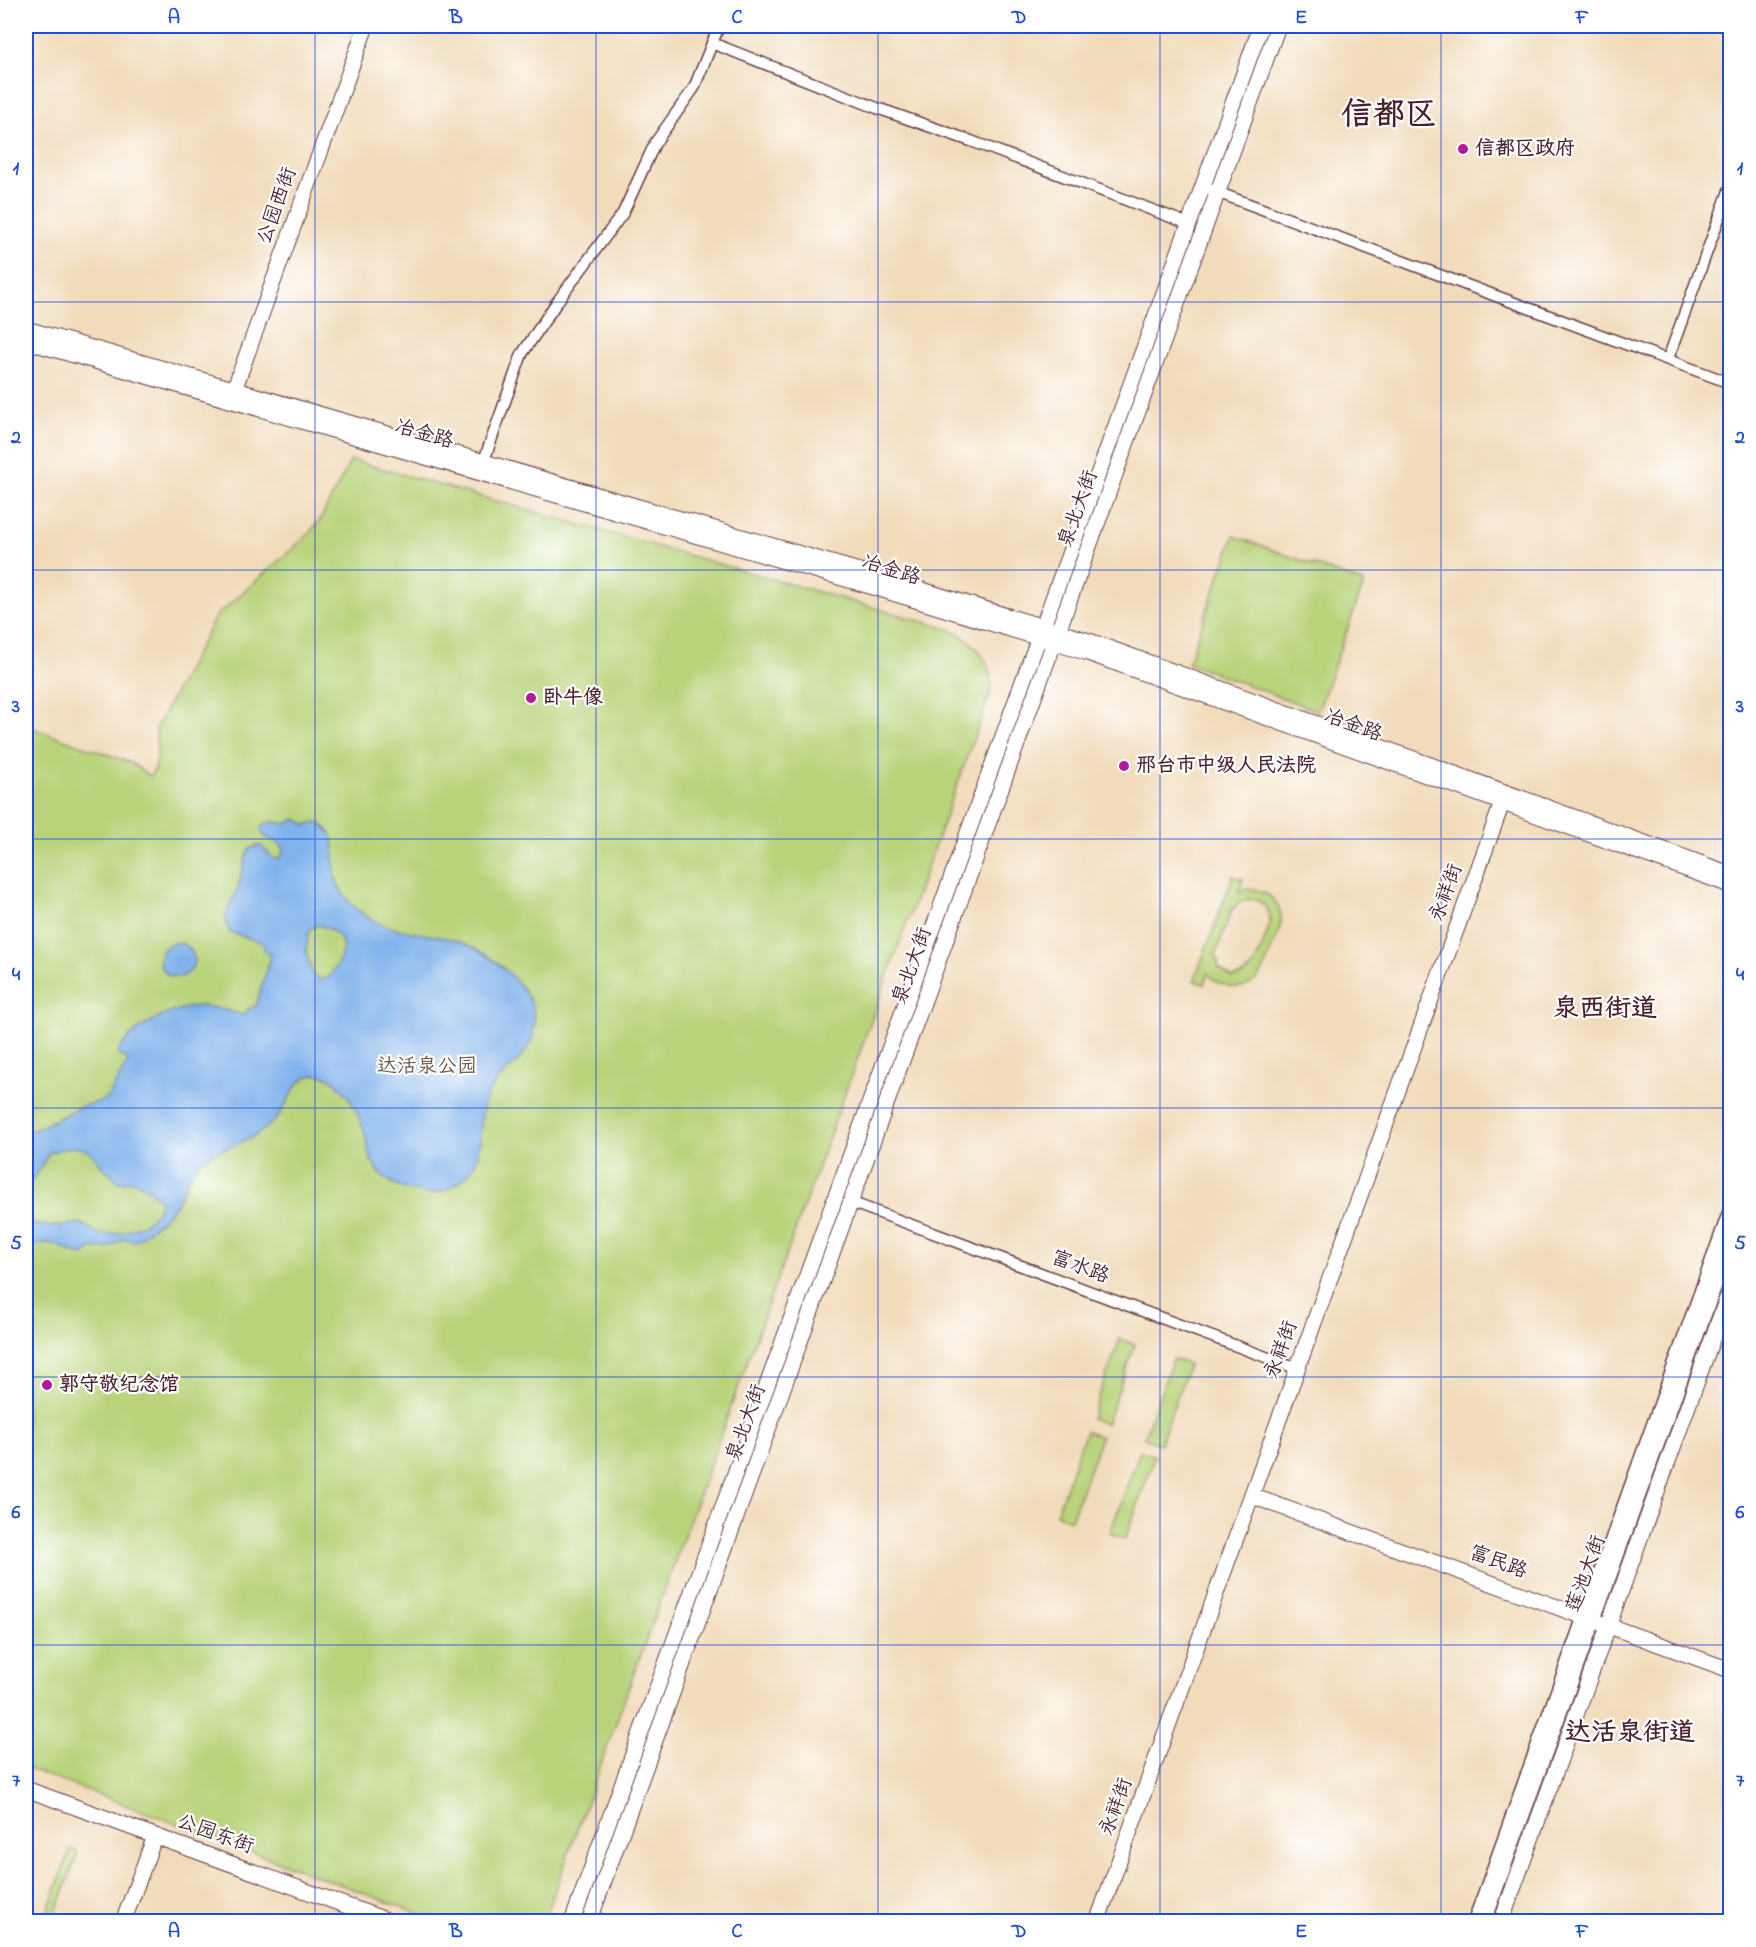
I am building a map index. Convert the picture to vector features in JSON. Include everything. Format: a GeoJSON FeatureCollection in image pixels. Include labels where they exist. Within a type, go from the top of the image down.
{"type":"FeatureCollection","features":[{"type":"Feature","properties":{"kind":"street","name":"公园西街"},"geometry":{"type":"LineString","coordinates":[[232,395],[366,26]]}},
{"type":"Feature","properties":{"kind":"street"},"geometry":{"type":"LineString","coordinates":[[483,462],[522,354],[557,302],[623,213],[655,143],[694,88],[719,26]]}},
{"type":"Feature","properties":{"kind":"street","name":"泉北大街"},"geometry":{"type":"LineString","coordinates":[[572,1922],[1210,189],[1261,26]]}},
{"type":"Feature","properties":{"kind":"street","name":"泉北大街"},"geometry":{"type":"LineString","coordinates":[[589,1922],[850,1202],[1189,224],[1210,189],[1278,26]]}},
{"type":"Feature","properties":{"kind":"street"},"geometry":{"type":"LineString","coordinates":[[712,43],[877,108],[971,141],[1189,224]]}},
{"type":"Feature","properties":{"kind":"street"},"geometry":{"type":"LineString","coordinates":[[1668,359],[1731,188]]}},
{"type":"Feature","properties":{"kind":"street"},"geometry":{"type":"LineString","coordinates":[[1210,189],[1731,383]]}},
{"type":"Feature","properties":{"kind":"street","name":"冶金路"},"geometry":{"type":"LineString","coordinates":[[26,330],[232,395],[859,583],[1048,634],[1102,646],[1731,885]]}},
{"type":"Feature","properties":{"kind":"street","name":"冶金路"},"geometry":{"type":"LineString","coordinates":[[26,341],[483,462],[862,572],[1048,634]]}},
{"type":"Feature","properties":{"kind":"street","name":"冶金路"},"geometry":{"type":"LineString","coordinates":[[1504,797],[1731,874]]}},
{"type":"Feature","properties":{"kind":"street","name":"永祥街"},"geometry":{"type":"LineString","coordinates":[[1097,1922],[1504,797]]}},
{"type":"Feature","properties":{"kind":"street","name":"富水路"},"geometry":{"type":"LineString","coordinates":[[850,1202],[1298,1369]]}},
{"type":"Feature","properties":{"kind":"street"},"geometry":{"type":"LineString","coordinates":[[1473,1922],[1590,1614],[1731,1207]]}},
{"type":"Feature","properties":{"kind":"street","name":"莲池大街"},"geometry":{"type":"LineString","coordinates":[[1483,1922],[1590,1614],[1731,1241]]}},
{"type":"Feature","properties":{"kind":"street","name":"莲池大街"},"geometry":{"type":"LineString","coordinates":[[1501,1922],[1731,1290]]}},
{"type":"Feature","properties":{"kind":"street","name":"富民路"},"geometry":{"type":"LineString","coordinates":[[1253,1491],[1590,1614],[1731,1660]]}},
{"type":"Feature","properties":{"kind":"street","name":"富民路"},"geometry":{"type":"LineString","coordinates":[[1610,1621],[1731,1670]]}},
{"type":"Feature","properties":{"kind":"street","name":"公园东街"},"geometry":{"type":"LineString","coordinates":[[26,1789],[391,1922]]}},
{"type":"Feature","properties":{"kind":"street"},"geometry":{"type":"LineString","coordinates":[[123,1922],[155,1836]]}},
{"type":"Feature","properties":{"kind":"green space","name":"达活泉公园"},"geometry":{"type":"Polygon","coordinates":[[[351,460],[949,629],[975,646],[987,663],[990,673],[990,694],[544,1921],[439,1921],[26,1768],[26,726],[129,762],[150,776],[155,769],[157,758],[156,728],[216,616],[305,538],[320,520],[351,460]]]}},
{"type":"Feature","properties":{"kind":"green space"},"geometry":{"type":"Polygon","coordinates":[[[1234,536],[1364,583],[1318,711],[1188,663],[1234,536]]]}},
{"type":"Feature","properties":{"kind":"green space"},"geometry":{"type":"Polygon","coordinates":[[[1233,876],[1243,879],[1239,891],[1261,891],[1273,899],[1280,912],[1280,928],[1265,967],[1257,979],[1243,987],[1221,984],[1208,974],[1204,984],[1194,981],[1233,876]],[[1252,899],[1242,901],[1232,909],[1216,953],[1219,968],[1231,977],[1240,976],[1253,966],[1270,924],[1266,908],[1260,902],[1252,899]]]}},
{"type":"Feature","properties":{"kind":"green space"},"geometry":{"type":"Polygon","coordinates":[[[1120,1339],[1135,1345],[1106,1424],[1091,1418],[1120,1339]]]}},
{"type":"Feature","properties":{"kind":"green space"},"geometry":{"type":"Polygon","coordinates":[[[1173,1359],[1189,1364],[1160,1444],[1144,1438],[1173,1359]]]}},
{"type":"Feature","properties":{"kind":"green space"},"geometry":{"type":"Polygon","coordinates":[[[1086,1431],[1101,1437],[1071,1520],[1056,1514],[1086,1431]]]}},
{"type":"Feature","properties":{"kind":"green space"},"geometry":{"type":"Polygon","coordinates":[[[1140,1451],[1155,1456],[1125,1539],[1110,1533],[1140,1451]]]}},
{"type":"Feature","properties":{"kind":"green space"},"geometry":{"type":"Polygon","coordinates":[[[74,1849],[78,1853],[53,1921],[44,1921],[70,1850],[74,1849]]]}},
{"type":"Feature","properties":{"kind":"water"},"geometry":{"type":"Polygon","coordinates":[[[295,819],[306,825],[317,822],[330,832],[334,844],[335,873],[338,884],[343,894],[358,910],[388,926],[453,940],[475,949],[505,970],[522,988],[530,1001],[534,1014],[534,1028],[530,1043],[521,1057],[491,1088],[487,1096],[483,1109],[477,1159],[471,1170],[462,1180],[438,1192],[417,1192],[388,1180],[374,1165],[368,1151],[363,1127],[350,1099],[335,1082],[317,1075],[307,1077],[297,1085],[279,1115],[266,1128],[236,1145],[203,1159],[190,1175],[172,1210],[136,1241],[123,1239],[108,1248],[90,1249],[84,1256],[48,1243],[34,1246],[26,1251],[26,1223],[50,1227],[80,1223],[97,1233],[108,1234],[138,1227],[154,1215],[160,1200],[133,1181],[119,1182],[116,1180],[93,1155],[82,1148],[66,1148],[49,1153],[36,1176],[26,1186],[26,1132],[37,1129],[82,1106],[106,1100],[128,1062],[126,1058],[118,1055],[122,1046],[153,1020],[180,1009],[193,1007],[218,1008],[244,1015],[248,1009],[256,1006],[271,955],[265,952],[263,943],[230,932],[226,914],[238,887],[249,849],[261,846],[274,859],[280,858],[284,850],[280,844],[266,837],[261,828],[269,822],[286,824],[295,819]],[[318,925],[309,930],[306,952],[313,975],[321,980],[331,974],[342,953],[341,940],[338,935],[318,925]]]}},
{"type":"Feature","properties":{"kind":"water"},"geometry":{"type":"Polygon","coordinates":[[[177,943],[189,948],[194,960],[189,972],[177,977],[165,972],[160,960],[165,948],[177,943]]]}},
{"type":"Feature","properties":{"kind":"place","name":"信都区政府"},"geometry":{"type":"Point","coordinates":[1463,149]}},
{"type":"Feature","properties":{"kind":"place","name":"卧牛像"},"geometry":{"type":"Point","coordinates":[531,698]}},
{"type":"Feature","properties":{"kind":"place","name":"邢台市中级人民法院"},"geometry":{"type":"Point","coordinates":[1124,766]}},
{"type":"Feature","properties":{"kind":"place","name":"郭守敬纪念馆"},"geometry":{"type":"Point","coordinates":[47,1385]}},
{"type":"Feature","properties":{"kind":"district","name":"信都区"},"geometry":{"type":"Point","coordinates":[1389,116]}},
{"type":"Feature","properties":{"kind":"district","name":"泉西街道"},"geometry":{"type":"Point","coordinates":[1605,1010]}},
{"type":"Feature","properties":{"kind":"district","name":"达活泉街道"},"geometry":{"type":"Point","coordinates":[1630,1734]}}]}
